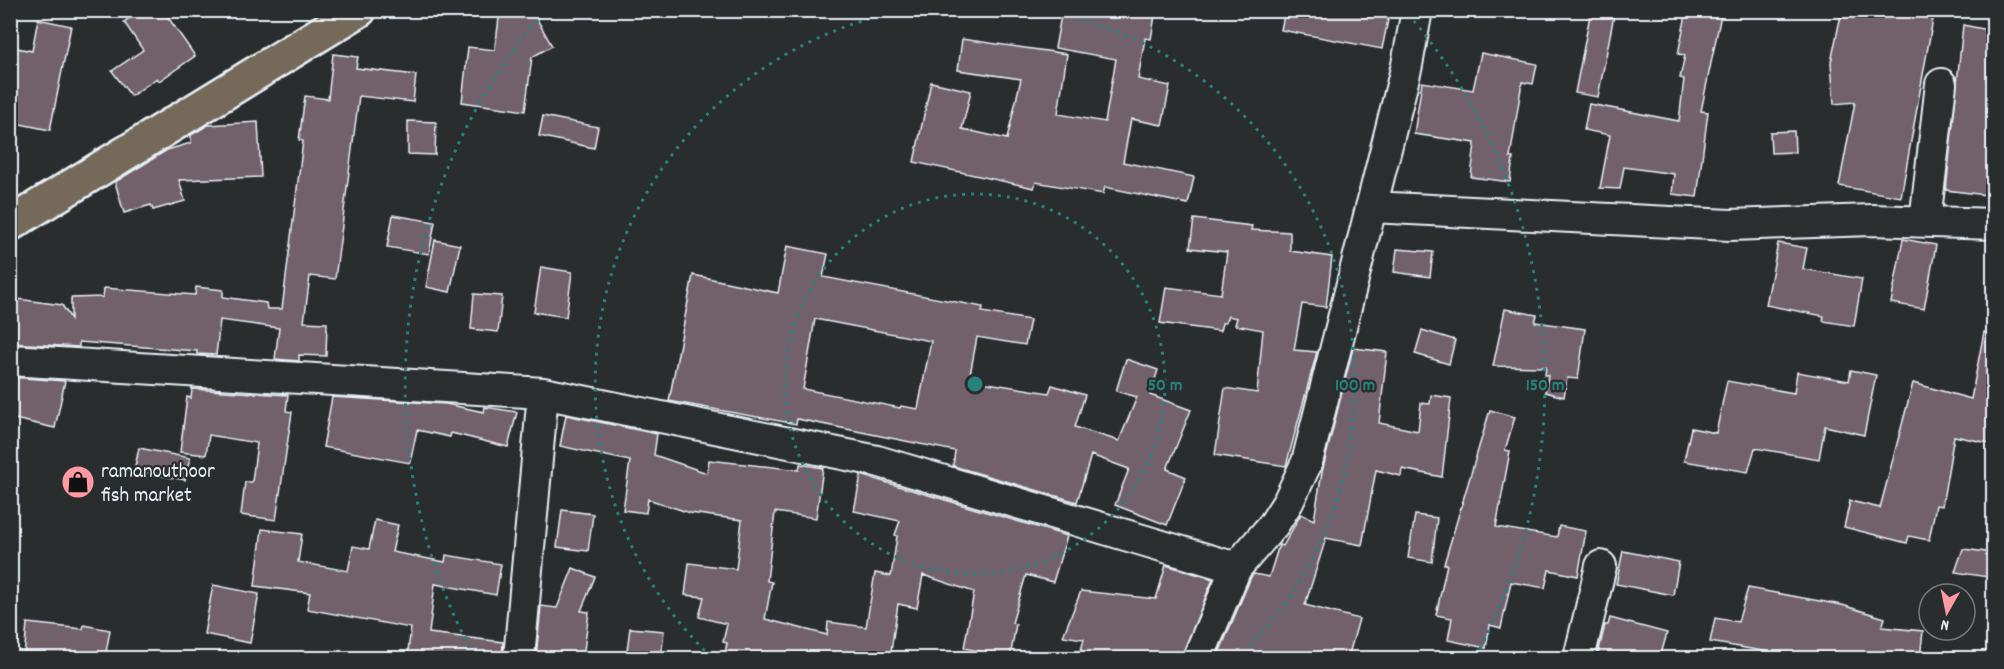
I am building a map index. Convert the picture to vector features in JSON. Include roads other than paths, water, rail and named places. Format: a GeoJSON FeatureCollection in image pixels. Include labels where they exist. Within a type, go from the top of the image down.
{"type":"FeatureCollection","features":[{"type":"Feature","properties":{"kind":"main road"},"geometry":{"type":"LineString","coordinates":[[10,224],[359,10]]}},
{"type":"Feature","properties":{"kind":"street"},"geometry":{"type":"LineString","coordinates":[[1198,658],[1236,568],[1274,524],[1288,502],[1307,462],[1407,65],[1417,10]]}},
{"type":"Feature","properties":{"kind":"street"},"geometry":{"type":"LineString","coordinates":[[1925,221],[1941,84]]}},
{"type":"Feature","properties":{"kind":"street"},"geometry":{"type":"LineString","coordinates":[[1371,207],[1730,225],[1872,220],[1994,224]]}},
{"type":"Feature","properties":{"kind":"street"},"geometry":{"type":"LineString","coordinates":[[10,360],[543,393],[877,461],[1236,568]]}},
{"type":"Feature","properties":{"kind":"street"},"geometry":{"type":"LineString","coordinates":[[519,658],[543,393]]}},
{"type":"Feature","properties":{"kind":"street"},"geometry":{"type":"LineString","coordinates":[[1579,658],[1601,566]]}},
{"type":"Feature","properties":{"kind":"place","name":"ramanouthoor fish market"},"geometry":{"type":"Point","coordinates":[78,482]}}]}
